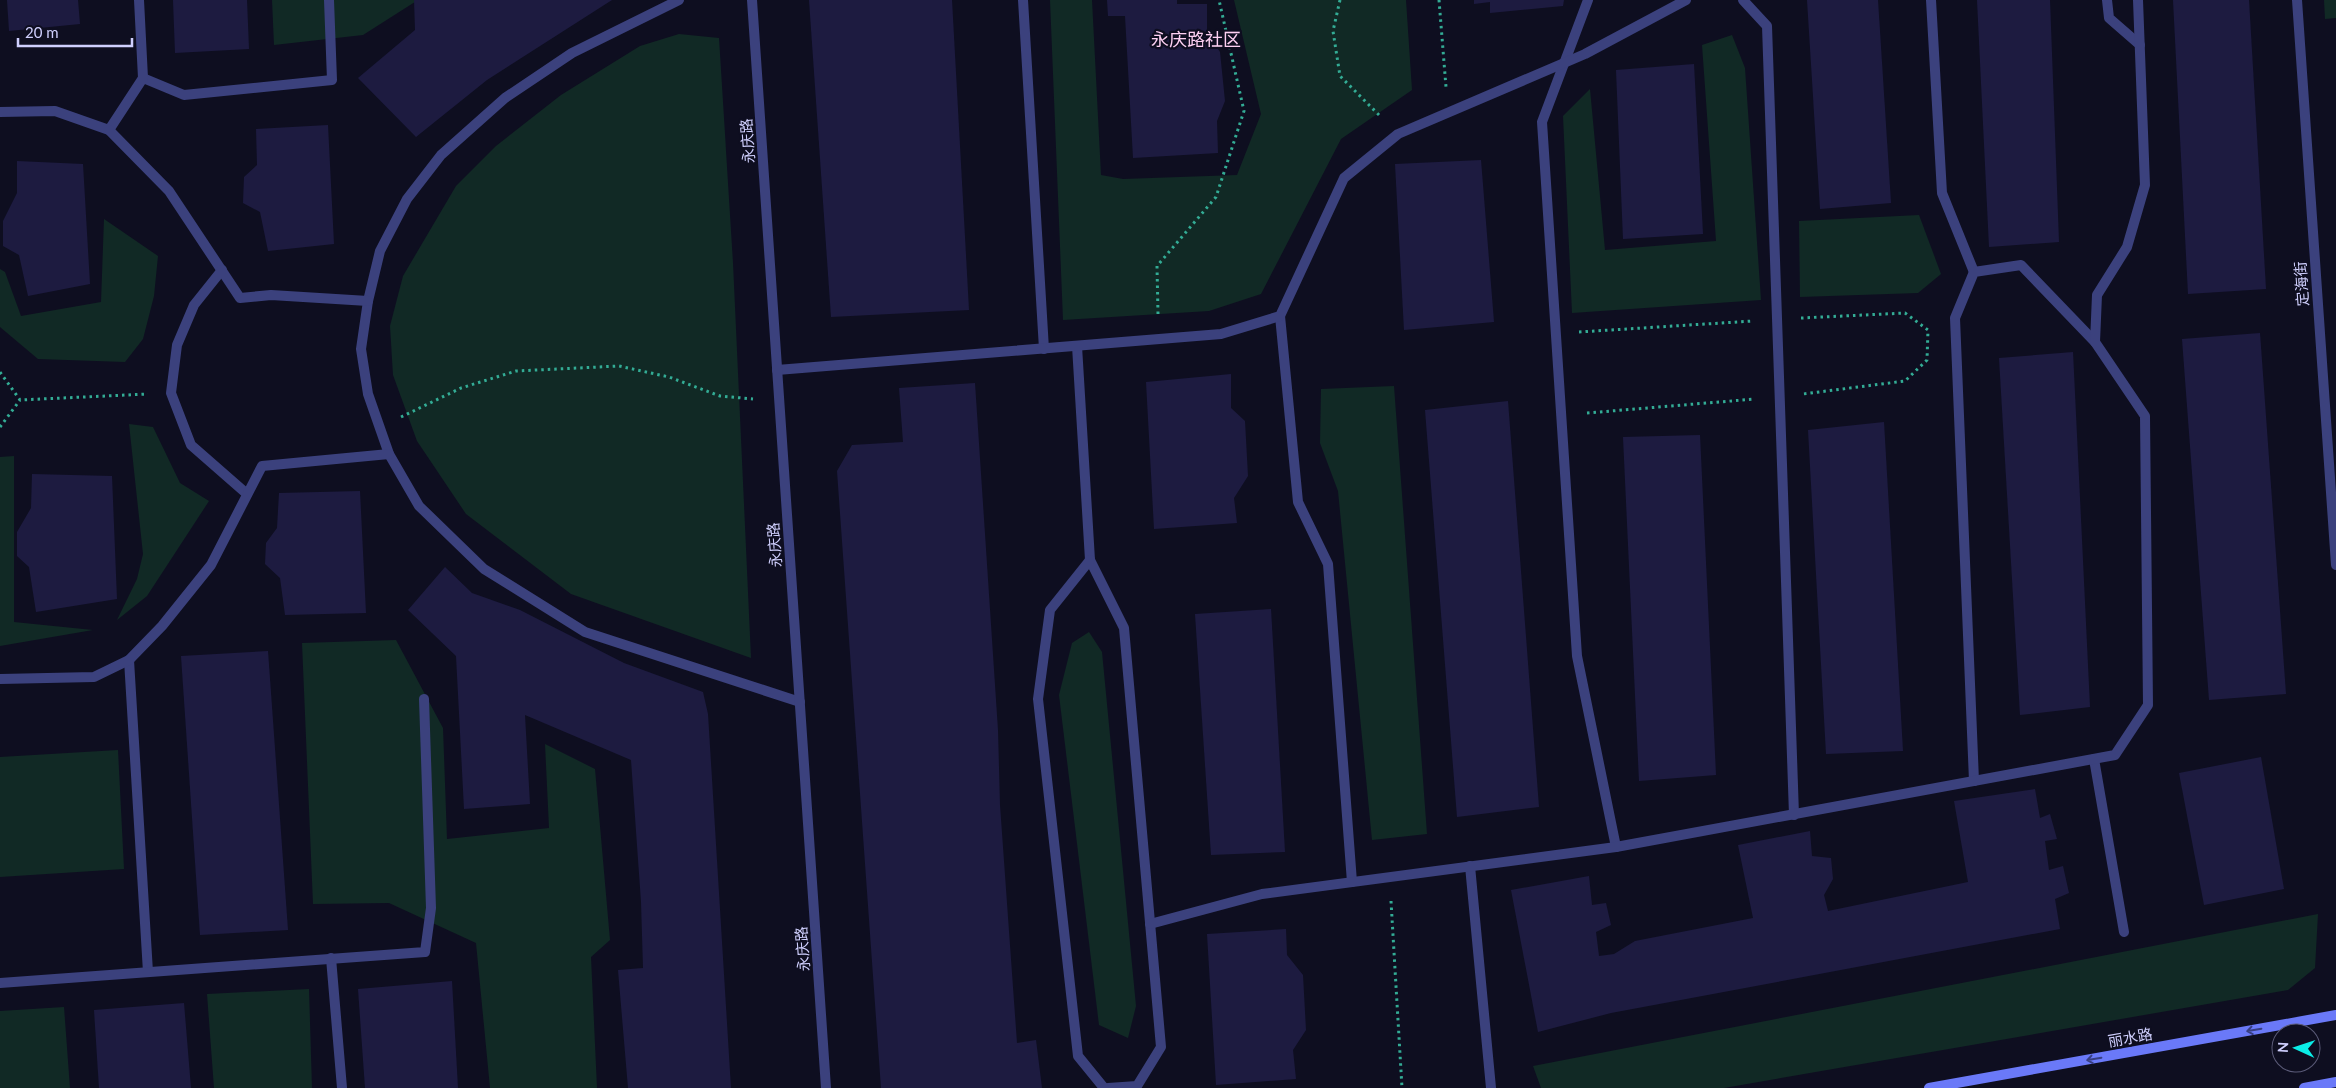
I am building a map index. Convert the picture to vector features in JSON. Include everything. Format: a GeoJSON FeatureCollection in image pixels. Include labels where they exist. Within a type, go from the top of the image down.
{"type":"FeatureCollection","features":[{"type":"Feature","properties":{"kind":"main road","name":"丽水路"},"geometry":{"type":"LineString","coordinates":[[1929,1088],[2336,1015]]}},
{"type":"Feature","properties":{"kind":"main road"},"geometry":{"type":"LineString","coordinates":[[2304,1088],[2336,1082]]}},
{"type":"Feature","properties":{"kind":"street"},"geometry":{"type":"LineString","coordinates":[[109,130],[144,78],[139,0]]}},
{"type":"Feature","properties":{"kind":"street"},"geometry":{"type":"LineString","coordinates":[[144,78],[184,95],[332,80],[329,0]]}},
{"type":"Feature","properties":{"kind":"street"},"geometry":{"type":"LineString","coordinates":[[679,0],[572,53],[505,98],[441,155],[407,200],[380,251],[368,300],[361,349],[368,394],[389,454],[419,506],[484,569],[586,632],[800,702]]}},
{"type":"Feature","properties":{"kind":"street","name":"永庆路"},"geometry":{"type":"LineString","coordinates":[[752,0],[826,1088]]}},
{"type":"Feature","properties":{"kind":"street"},"geometry":{"type":"LineString","coordinates":[[1023,0],[1044,348]]}},
{"type":"Feature","properties":{"kind":"street"},"geometry":{"type":"LineString","coordinates":[[1588,0],[1542,122],[1577,656],[1616,847]]}},
{"type":"Feature","properties":{"kind":"street"},"geometry":{"type":"LineString","coordinates":[[1352,882],[1328,564],[1298,502],[1280,316],[1344,178],[1398,134],[1585,54],[1686,0]]}},
{"type":"Feature","properties":{"kind":"street"},"geometry":{"type":"LineString","coordinates":[[1744,0],[1767,26],[1794,814]]}},
{"type":"Feature","properties":{"kind":"street"},"geometry":{"type":"LineString","coordinates":[[1931,0],[1942,193],[1974,272],[1955,318],[1974,781]]}},
{"type":"Feature","properties":{"kind":"street"},"geometry":{"type":"LineString","coordinates":[[2106,0],[2109,18],[2140,45]]}},
{"type":"Feature","properties":{"kind":"street"},"geometry":{"type":"LineString","coordinates":[[2095,342],[2097,295],[2127,247],[2145,185],[2138,0]]}},
{"type":"Feature","properties":{"kind":"street","name":"定海街"},"geometry":{"type":"LineString","coordinates":[[2297,0],[2336,565]]}},
{"type":"Feature","properties":{"kind":"street"},"geometry":{"type":"LineString","coordinates":[[0,112],[55,111],[109,130],[168,191],[240,298],[270,295],[368,300]]}},
{"type":"Feature","properties":{"kind":"street"},"geometry":{"type":"LineString","coordinates":[[1150,924],[1262,894],[1616,847],[2115,755],[2148,705],[2144,416],[2095,342],[2021,265],[1974,272]]}},
{"type":"Feature","properties":{"kind":"street"},"geometry":{"type":"LineString","coordinates":[[222,270],[194,305],[177,345],[171,393],[191,445],[247,494]]}},
{"type":"Feature","properties":{"kind":"street"},"geometry":{"type":"LineString","coordinates":[[778,370],[1221,334],[1280,316]]}},
{"type":"Feature","properties":{"kind":"street"},"geometry":{"type":"LineString","coordinates":[[1076,346],[1090,560],[1124,628],[1160,1047],[1137,1086],[1108,1088]]}},
{"type":"Feature","properties":{"kind":"street"},"geometry":{"type":"LineString","coordinates":[[0,679],[94,677],[129,660],[162,626],[211,565],[262,466],[389,454]]}},
{"type":"Feature","properties":{"kind":"street"},"geometry":{"type":"LineString","coordinates":[[1090,560],[1050,610],[1038,699],[1078,1056],[1104,1088]]}},
{"type":"Feature","properties":{"kind":"street"},"geometry":{"type":"LineString","coordinates":[[129,660],[148,972]]}},
{"type":"Feature","properties":{"kind":"street"},"geometry":{"type":"LineString","coordinates":[[0,983],[424,952],[431,908],[424,699]]}},
{"type":"Feature","properties":{"kind":"street"},"geometry":{"type":"LineString","coordinates":[[2094,759],[2124,932]]}},
{"type":"Feature","properties":{"kind":"street"},"geometry":{"type":"LineString","coordinates":[[1470,866],[1491,1088]]}},
{"type":"Feature","properties":{"kind":"street"},"geometry":{"type":"LineString","coordinates":[[331,958],[342,1088]]}},
{"type":"Feature","properties":{"kind":"path"},"geometry":{"type":"LineString","coordinates":[[1158,339],[1157,266],[1216,198],[1244,111],[1219,0]]}},
{"type":"Feature","properties":{"kind":"path"},"geometry":{"type":"LineString","coordinates":[[1340,0],[1333,31],[1340,76],[1398,134]]}},
{"type":"Feature","properties":{"kind":"path"},"geometry":{"type":"LineString","coordinates":[[1439,0],[1448,112]]}},
{"type":"Feature","properties":{"kind":"path"},"geometry":{"type":"LineString","coordinates":[[380,427],[461,388],[516,371],[619,366],[669,377],[720,396],[780,402]]}},
{"type":"Feature","properties":{"kind":"path"},"geometry":{"type":"LineString","coordinates":[[0,372],[20,400]]}},
{"type":"Feature","properties":{"kind":"path"},"geometry":{"type":"LineString","coordinates":[[20,400],[171,393]]}},
{"type":"Feature","properties":{"kind":"path"},"geometry":{"type":"LineString","coordinates":[[0,427],[20,400]]}},
{"type":"Feature","properties":{"kind":"path"},"geometry":{"type":"LineString","coordinates":[[1390,877],[1402,1088]]}},
{"type":"Feature","properties":{"kind":"green space"},"geometry":{"type":"Polygon","coordinates":[[[272,0],[418,0],[363,35],[274,45],[272,0]]]}},
{"type":"Feature","properties":{"kind":"green space"},"geometry":{"type":"Polygon","coordinates":[[[1050,0],[1092,0],[1101,175],[1123,179],[1237,175],[1261,114],[1234,0],[1406,0],[1412,90],[1341,139],[1261,294],[1209,311],[1063,320],[1050,0]]]}},
{"type":"Feature","properties":{"kind":"green space"},"geometry":{"type":"Polygon","coordinates":[[[2324,0],[2336,0],[2336,18],[2325,19],[2324,0]]]}},
{"type":"Feature","properties":{"kind":"green space"},"geometry":{"type":"Polygon","coordinates":[[[679,34],[719,38],[733,263],[751,658],[571,594],[466,514],[417,441],[393,375],[390,326],[403,276],[456,186],[496,146],[561,95],[640,46],[679,34]]]}},
{"type":"Feature","properties":{"kind":"green space"},"geometry":{"type":"Polygon","coordinates":[[[1732,35],[1745,68],[1761,300],[1572,313],[1563,116],[1590,89],[1605,250],[1716,241],[1702,45],[1732,35]]]}},
{"type":"Feature","properties":{"kind":"green space"},"geometry":{"type":"Polygon","coordinates":[[[1919,215],[1941,274],[1918,293],[1800,297],[1799,221],[1919,215]]]}},
{"type":"Feature","properties":{"kind":"green space"},"geometry":{"type":"Polygon","coordinates":[[[104,219],[158,256],[154,296],[143,339],[125,362],[38,359],[0,327],[0,269],[5,272],[21,316],[101,302],[104,219]]]}},
{"type":"Feature","properties":{"kind":"green space"},"geometry":{"type":"Polygon","coordinates":[[[1394,386],[1427,834],[1372,840],[1338,491],[1320,443],[1321,389],[1394,386]]]}},
{"type":"Feature","properties":{"kind":"green space"},"geometry":{"type":"Polygon","coordinates":[[[129,424],[153,427],[180,483],[209,501],[147,596],[117,620],[137,579],[143,554],[129,424]]]}},
{"type":"Feature","properties":{"kind":"green space"},"geometry":{"type":"Polygon","coordinates":[[[14,456],[14,622],[93,630],[0,646],[0,457],[14,456]]]}},
{"type":"Feature","properties":{"kind":"green space"},"geometry":{"type":"Polygon","coordinates":[[[1089,632],[1102,652],[1136,1006],[1128,1038],[1099,1025],[1059,695],[1072,643],[1089,632]]]}},
{"type":"Feature","properties":{"kind":"green space"},"geometry":{"type":"Polygon","coordinates":[[[396,640],[443,728],[447,839],[549,828],[545,744],[595,769],[610,940],[591,957],[597,1088],[490,1088],[476,943],[389,903],[313,904],[302,643],[396,640]]]}},
{"type":"Feature","properties":{"kind":"green space"},"geometry":{"type":"Polygon","coordinates":[[[118,750],[124,869],[0,877],[0,757],[118,750]]]}},
{"type":"Feature","properties":{"kind":"green space"},"geometry":{"type":"Polygon","coordinates":[[[2318,914],[2315,968],[2288,990],[1724,1088],[1541,1088],[1533,1066],[2318,914]]]}},
{"type":"Feature","properties":{"kind":"green space"},"geometry":{"type":"Polygon","coordinates":[[[309,989],[312,1088],[214,1088],[207,994],[309,989]]]}},
{"type":"Feature","properties":{"kind":"green space"},"geometry":{"type":"Polygon","coordinates":[[[64,1007],[70,1088],[0,1088],[0,1011],[64,1007]]]}},
{"type":"Feature","properties":{"kind":"building"},"geometry":{"type":"Polygon","coordinates":[[[7,0],[78,0],[80,24],[9,31],[7,0]]]}},
{"type":"Feature","properties":{"kind":"building"},"geometry":{"type":"Polygon","coordinates":[[[173,0],[247,0],[249,49],[175,53],[173,0]]]}},
{"type":"Feature","properties":{"kind":"building"},"geometry":{"type":"Polygon","coordinates":[[[414,0],[612,0],[487,80],[416,137],[358,78],[415,30],[414,0]]]}},
{"type":"Feature","properties":{"kind":"building"},"geometry":{"type":"Polygon","coordinates":[[[809,0],[952,0],[969,310],[831,317],[809,0]]]}},
{"type":"Feature","properties":{"kind":"building"},"geometry":{"type":"Polygon","coordinates":[[[1107,0],[1177,0],[1177,4],[1207,4],[1207,33],[1220,52],[1225,101],[1217,121],[1218,153],[1133,158],[1125,16],[1108,16],[1107,0]]]}},
{"type":"Feature","properties":{"kind":"building"},"geometry":{"type":"Polygon","coordinates":[[[1474,0],[1564,0],[1563,6],[1490,13],[1490,2],[1474,4],[1474,0]]]}},
{"type":"Feature","properties":{"kind":"building"},"geometry":{"type":"Polygon","coordinates":[[[1807,0],[1878,0],[1891,203],[1820,209],[1807,0]]]}},
{"type":"Feature","properties":{"kind":"building"},"geometry":{"type":"Polygon","coordinates":[[[1977,0],[2050,0],[2059,242],[1989,247],[1977,0]]]}},
{"type":"Feature","properties":{"kind":"building"},"geometry":{"type":"Polygon","coordinates":[[[2173,0],[2249,0],[2266,289],[2188,294],[2173,0]]]}},
{"type":"Feature","properties":{"kind":"building"},"geometry":{"type":"Polygon","coordinates":[[[1694,64],[1703,234],[1623,239],[1616,70],[1694,64]]]}},
{"type":"Feature","properties":{"kind":"building"},"geometry":{"type":"Polygon","coordinates":[[[328,125],[334,244],[268,251],[260,212],[243,203],[244,177],[257,165],[256,129],[328,125]]]}},
{"type":"Feature","properties":{"kind":"building"},"geometry":{"type":"Polygon","coordinates":[[[1481,160],[1494,322],[1404,330],[1395,164],[1481,160]]]}},
{"type":"Feature","properties":{"kind":"building"},"geometry":{"type":"Polygon","coordinates":[[[17,161],[83,164],[90,284],[28,296],[19,255],[3,246],[3,221],[17,193],[17,161]]]}},
{"type":"Feature","properties":{"kind":"building"},"geometry":{"type":"Polygon","coordinates":[[[2260,333],[2286,694],[2209,700],[2182,339],[2260,333]]]}},
{"type":"Feature","properties":{"kind":"building"},"geometry":{"type":"Polygon","coordinates":[[[2073,352],[2090,707],[2020,715],[1999,358],[2073,352]]]}},
{"type":"Feature","properties":{"kind":"building"},"geometry":{"type":"Polygon","coordinates":[[[1231,374],[1231,408],[1245,421],[1248,476],[1234,498],[1237,523],[1154,529],[1146,382],[1231,374]]]}},
{"type":"Feature","properties":{"kind":"building"},"geometry":{"type":"Polygon","coordinates":[[[975,383],[998,730],[1000,805],[1017,1043],[1036,1040],[1042,1088],[881,1088],[837,471],[852,445],[903,442],[899,388],[975,383]]]}},
{"type":"Feature","properties":{"kind":"building"},"geometry":{"type":"Polygon","coordinates":[[[1508,401],[1539,807],[1457,817],[1425,410],[1508,401]]]}},
{"type":"Feature","properties":{"kind":"building"},"geometry":{"type":"Polygon","coordinates":[[[1884,422],[1903,751],[1826,754],[1808,430],[1884,422]]]}},
{"type":"Feature","properties":{"kind":"building"},"geometry":{"type":"Polygon","coordinates":[[[1700,435],[1716,775],[1639,781],[1623,437],[1700,435]]]}},
{"type":"Feature","properties":{"kind":"building"},"geometry":{"type":"Polygon","coordinates":[[[32,474],[112,476],[117,599],[36,612],[29,567],[17,556],[17,532],[31,508],[32,474]]]}},
{"type":"Feature","properties":{"kind":"building"},"geometry":{"type":"Polygon","coordinates":[[[360,491],[366,613],[285,615],[280,578],[265,564],[266,543],[277,528],[279,493],[360,491]]]}},
{"type":"Feature","properties":{"kind":"building"},"geometry":{"type":"Polygon","coordinates":[[[445,567],[472,593],[520,610],[624,663],[703,692],[708,714],[731,1088],[628,1088],[618,970],[643,968],[641,902],[631,760],[525,715],[530,804],[464,809],[456,656],[408,610],[445,567]]]}},
{"type":"Feature","properties":{"kind":"building"},"geometry":{"type":"Polygon","coordinates":[[[1271,609],[1285,852],[1211,855],[1195,614],[1271,609]]]}},
{"type":"Feature","properties":{"kind":"building"},"geometry":{"type":"Polygon","coordinates":[[[268,651],[288,930],[200,935],[181,656],[268,651]]]}},
{"type":"Feature","properties":{"kind":"building"},"geometry":{"type":"Polygon","coordinates":[[[2261,757],[2284,889],[2204,905],[2179,773],[2261,757]]]}},
{"type":"Feature","properties":{"kind":"building"},"geometry":{"type":"Polygon","coordinates":[[[2035,789],[2040,818],[2050,814],[2057,839],[2045,841],[2049,870],[2063,866],[2069,893],[2055,899],[2060,929],[1611,1013],[1538,1032],[1511,890],[1589,876],[1592,905],[1606,903],[1611,925],[1596,932],[1599,956],[1614,954],[1635,941],[1753,918],[1738,845],[1810,831],[1812,856],[1831,858],[1833,879],[1824,895],[1828,911],[1968,882],[1954,801],[2035,789]]]}},
{"type":"Feature","properties":{"kind":"building"},"geometry":{"type":"Polygon","coordinates":[[[1286,929],[1287,955],[1303,975],[1306,1030],[1293,1050],[1296,1079],[1216,1085],[1207,934],[1286,929]]]}},
{"type":"Feature","properties":{"kind":"building"},"geometry":{"type":"Polygon","coordinates":[[[452,981],[458,1088],[365,1088],[358,989],[452,981]]]}},
{"type":"Feature","properties":{"kind":"building"},"geometry":{"type":"Polygon","coordinates":[[[184,1003],[191,1088],[99,1088],[94,1010],[184,1003]]]}},
{"type":"Feature","properties":{"kind":"district","name":"永庆路社区"},"geometry":{"type":"Point","coordinates":[1196,39]}}]}
